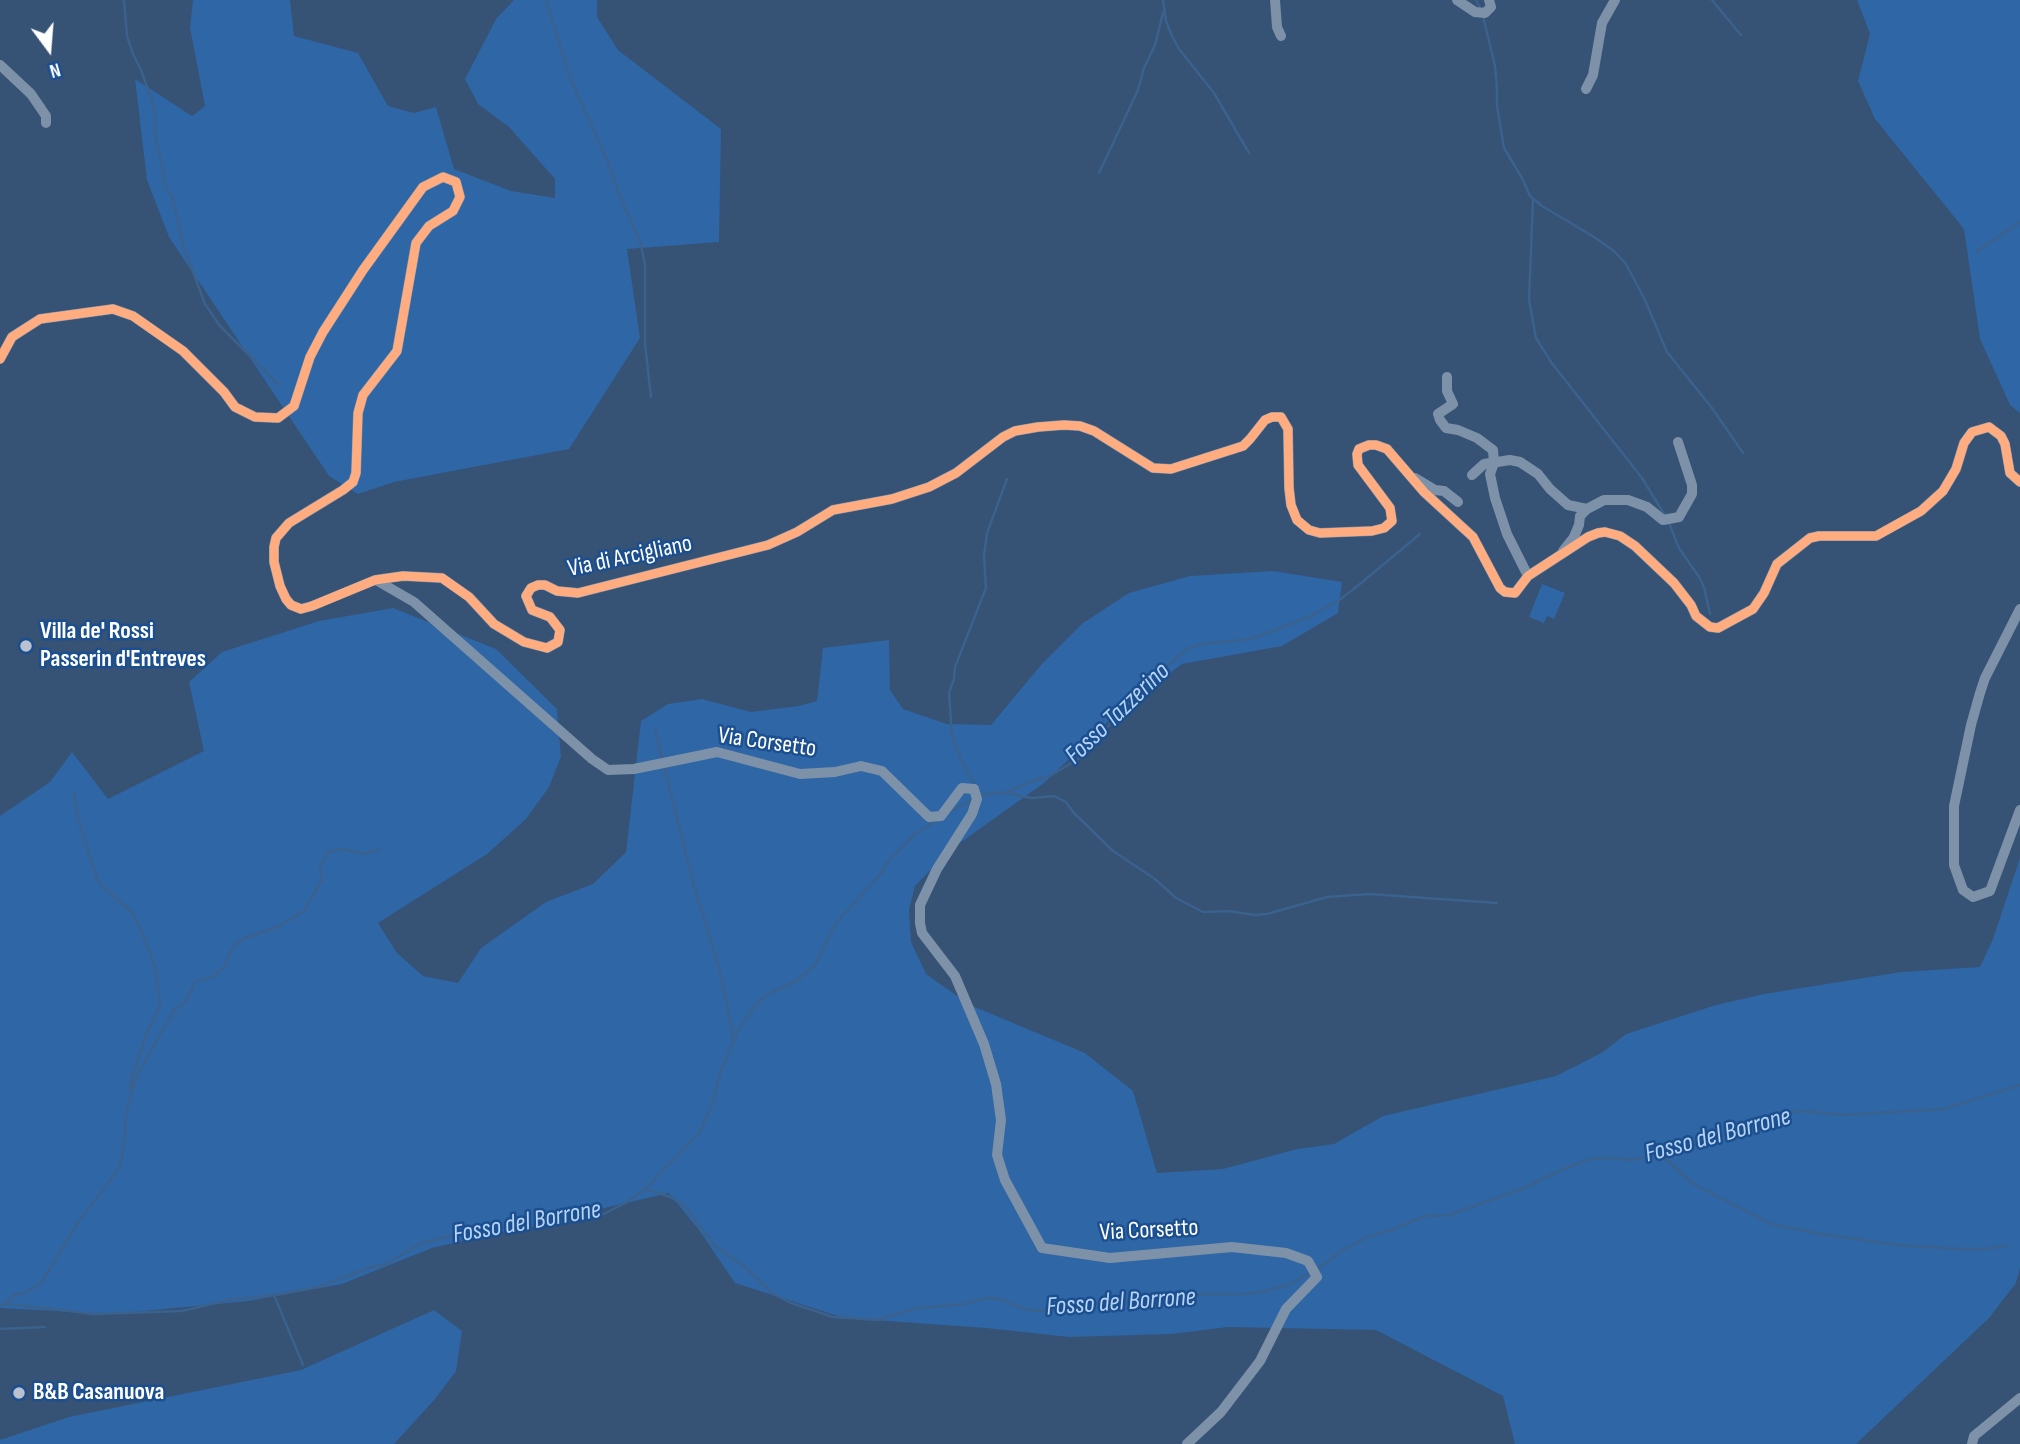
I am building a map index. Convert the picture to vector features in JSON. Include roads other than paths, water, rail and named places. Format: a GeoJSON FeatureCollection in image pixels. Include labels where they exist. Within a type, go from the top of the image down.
{"type":"FeatureCollection","features":[{"type":"Feature","properties":{"kind":"street"},"geometry":{"type":"LineString","coordinates":[[1275,0],[1277,27],[1281,36]]}},
{"type":"Feature","properties":{"kind":"street"},"geometry":{"type":"LineString","coordinates":[[1457,0],[1475,12],[1485,13],[1491,7],[1489,0]]}},
{"type":"Feature","properties":{"kind":"street"},"geometry":{"type":"LineString","coordinates":[[1586,89],[1593,75],[1602,23],[1615,0]]}},
{"type":"Feature","properties":{"kind":"street"},"geometry":{"type":"LineString","coordinates":[[0,65],[26,88],[47,116],[47,123]]}},
{"type":"Feature","properties":{"kind":"street","name":"Via di Arcigliano"},"geometry":{"type":"LineString","coordinates":[[0,359],[12,337],[40,319],[113,309],[133,316],[183,351],[224,392],[235,407],[255,417],[278,418],[294,406],[310,357],[363,270],[423,187],[443,177],[457,182],[460,197],[453,211],[429,226],[416,243],[397,351],[363,395],[358,413],[356,473],[353,482],[289,523],[276,538],[274,562],[280,586],[291,605],[301,609],[375,580],[403,576],[442,578],[469,597],[494,624],[524,642],[547,649],[558,642],[560,630],[550,617],[532,610],[526,596],[530,588],[538,585],[578,593],[768,545],[797,532],[833,510],[892,499],[929,487],[956,473],[1003,437],[1028,428],[1080,426],[1094,431],[1153,468],[1171,469],[1243,446],[1265,420],[1272,417],[1281,417],[1288,429],[1289,488],[1293,513],[1302,526],[1321,534],[1378,530],[1392,521],[1390,508],[1358,465],[1357,454],[1363,447],[1376,445],[1387,449],[1424,492],[1473,537],[1504,592],[1515,593],[1528,576]]}},
{"type":"Feature","properties":{"kind":"street"},"geometry":{"type":"LineString","coordinates":[[1447,377],[1447,391],[1453,404],[1438,414],[1440,420],[1446,428],[1458,429],[1493,450],[1494,463],[1490,474],[1495,498],[1507,534],[1528,576],[1598,533],[1620,536],[1674,583],[1696,616],[1710,627],[1718,628],[1753,609],[1764,593],[1777,564],[1810,538],[1876,536],[1921,511],[1943,491],[1956,469],[1964,443],[1972,432],[1989,426],[2001,436],[2010,472],[2020,482]]}},
{"type":"Feature","properties":{"kind":"street"},"geometry":{"type":"LineString","coordinates":[[1559,557],[1574,537],[1580,516],[1604,500],[1628,499],[1647,507],[1663,520],[1679,517],[1692,494],[1692,485],[1678,442]]}},
{"type":"Feature","properties":{"kind":"street"},"geometry":{"type":"LineString","coordinates":[[1472,475],[1484,464],[1510,460],[1520,462],[1538,474],[1568,505],[1587,509]]}},
{"type":"Feature","properties":{"kind":"street"},"geometry":{"type":"LineString","coordinates":[[1408,475],[1435,490],[1444,491],[1458,502]]}},
{"type":"Feature","properties":{"kind":"street","name":"Via Corsetto"},"geometry":{"type":"LineString","coordinates":[[375,580],[414,602],[592,759],[608,770],[634,769],[717,752],[800,774],[835,772],[861,766],[882,771],[929,817],[941,816],[962,788],[974,789],[976,796],[972,814],[937,869],[920,905],[920,923],[922,933],[956,976],[984,1044],[996,1084],[1001,1120],[996,1155],[1005,1180],[1042,1248],[1110,1258],[1232,1247],[1286,1253],[1308,1261],[1317,1277],[1286,1309],[1260,1361],[1221,1412],[1187,1444]]}},
{"type":"Feature","properties":{"kind":"street"},"geometry":{"type":"LineString","coordinates":[[2020,609],[1985,678],[1971,725],[1954,806],[1954,865],[1963,890],[1973,897],[1990,891],[2020,810]]}},
{"type":"Feature","properties":{"kind":"street"},"geometry":{"type":"LineString","coordinates":[[1972,1444],[1974,1436],[2020,1398]]}},
{"type":"Feature","properties":{"kind":"waterway"},"geometry":{"type":"LineString","coordinates":[[124,0],[127,36],[155,109],[155,138],[163,166],[163,179],[172,196],[183,245],[205,304],[220,326],[278,384]]}},
{"type":"Feature","properties":{"kind":"waterway"},"geometry":{"type":"LineString","coordinates":[[546,0],[570,78],[640,241],[645,264],[645,344],[651,397]]}},
{"type":"Feature","properties":{"kind":"waterway"},"geometry":{"type":"LineString","coordinates":[[1163,0],[1166,21],[1179,49],[1214,93],[1249,153]]}},
{"type":"Feature","properties":{"kind":"waterway"},"geometry":{"type":"LineString","coordinates":[[1476,0],[1481,10]]}},
{"type":"Feature","properties":{"kind":"waterway"},"geometry":{"type":"LineString","coordinates":[[1712,0],[1741,35]]}},
{"type":"Feature","properties":{"kind":"waterway"},"geometry":{"type":"LineString","coordinates":[[1099,173],[1138,90],[1144,68],[1155,45],[1163,13]]}},
{"type":"Feature","properties":{"kind":"waterway"},"geometry":{"type":"LineString","coordinates":[[1483,16],[1495,66],[1497,106],[1504,148],[1530,196],[1614,251],[1626,264],[1667,352],[1712,408],[1743,453]]}},
{"type":"Feature","properties":{"kind":"waterway"},"geometry":{"type":"LineString","coordinates":[[1533,200],[1529,300],[1536,338],[1551,362],[1642,478],[1666,517]]}},
{"type":"Feature","properties":{"kind":"waterway"},"geometry":{"type":"LineString","coordinates":[[1976,252],[2020,222]]}},
{"type":"Feature","properties":{"kind":"waterway"},"geometry":{"type":"LineString","coordinates":[[977,788],[961,760],[952,736],[949,693],[955,667],[986,588],[984,556],[987,533],[1007,479]]}},
{"type":"Feature","properties":{"kind":"waterway"},"geometry":{"type":"LineString","coordinates":[[1669,523],[1679,548],[1704,587],[1710,614]]}},
{"type":"Feature","properties":{"kind":"waterway","name":"Fosso Tazzerino"},"geometry":{"type":"LineString","coordinates":[[980,796],[1005,793],[1050,776],[1078,759],[1098,739],[1130,698],[1188,648],[1251,639],[1307,618],[1338,601],[1420,534]]}},
{"type":"Feature","properties":{"kind":"waterway"},"geometry":{"type":"LineString","coordinates":[[655,729],[662,760]]}},
{"type":"Feature","properties":{"kind":"waterway"},"geometry":{"type":"LineString","coordinates":[[664,766],[692,879],[719,968],[733,1041]]}},
{"type":"Feature","properties":{"kind":"waterway"},"geometry":{"type":"LineString","coordinates":[[74,793],[78,819],[96,876],[100,884],[132,912],[155,966],[160,1005],[147,1033],[130,1089]]}},
{"type":"Feature","properties":{"kind":"waterway"},"geometry":{"type":"LineString","coordinates":[[1005,793],[1032,798],[1054,796],[1066,802],[1113,851],[1155,879],[1176,898],[1203,912],[1267,914],[1327,897],[1369,894],[1497,903]]}},
{"type":"Feature","properties":{"kind":"waterway","name":"Fosso Tazzerino"},"geometry":{"type":"LineString","coordinates":[[949,812],[974,799]]}},
{"type":"Feature","properties":{"kind":"waterway","name":"Fosso del Borrone"},"geometry":{"type":"LineString","coordinates":[[0,1305],[94,1314],[182,1311],[229,1300],[318,1287],[386,1264],[422,1243],[467,1232],[600,1216],[645,1189],[699,1133],[710,1110],[722,1068],[740,1027],[753,1008],[768,994],[796,981],[815,965],[835,924],[902,847],[916,833],[938,820]]}},
{"type":"Feature","properties":{"kind":"waterway"},"geometry":{"type":"LineString","coordinates":[[5,1304],[14,1295],[24,1293],[41,1283],[79,1221],[117,1171],[122,1159],[127,1109],[139,1072],[175,1009],[185,1003],[196,981],[213,977],[226,965],[235,945],[243,939],[279,926],[304,911],[322,880],[320,867],[328,852],[342,849],[362,854],[379,850]]}},
{"type":"Feature","properties":{"kind":"waterway","name":"Fosso del Borrone"},"geometry":{"type":"LineString","coordinates":[[645,1189],[671,1197],[685,1206],[714,1245],[745,1267],[773,1294],[833,1317],[877,1320],[918,1308],[965,1304],[986,1298],[1000,1299],[1037,1311],[1071,1309],[1102,1302],[1163,1301],[1202,1294],[1242,1294],[1289,1285],[1328,1262],[1340,1251],[1368,1237],[1417,1219],[1449,1215],[1522,1189],[1590,1159],[1630,1160],[1681,1150],[1770,1115],[1804,1111],[1843,1115],[1943,1109],[2020,1085]]}},
{"type":"Feature","properties":{"kind":"waterway"},"geometry":{"type":"LineString","coordinates":[[1660,1154],[1692,1183],[1772,1224],[1898,1245],[1962,1249],[2007,1246]]}},
{"type":"Feature","properties":{"kind":"waterway"},"geometry":{"type":"LineString","coordinates":[[274,1295],[303,1365]]}},
{"type":"Feature","properties":{"kind":"waterway"},"geometry":{"type":"LineString","coordinates":[[0,1329],[45,1327]]}},
{"type":"Feature","properties":{"kind":"place","name":"Villa de' Rossi Passerin d'Entreves"},"geometry":{"type":"Point","coordinates":[26,646]}},
{"type":"Feature","properties":{"kind":"place","name":"B&B Casanuova"},"geometry":{"type":"Point","coordinates":[19,1393]}}]}
